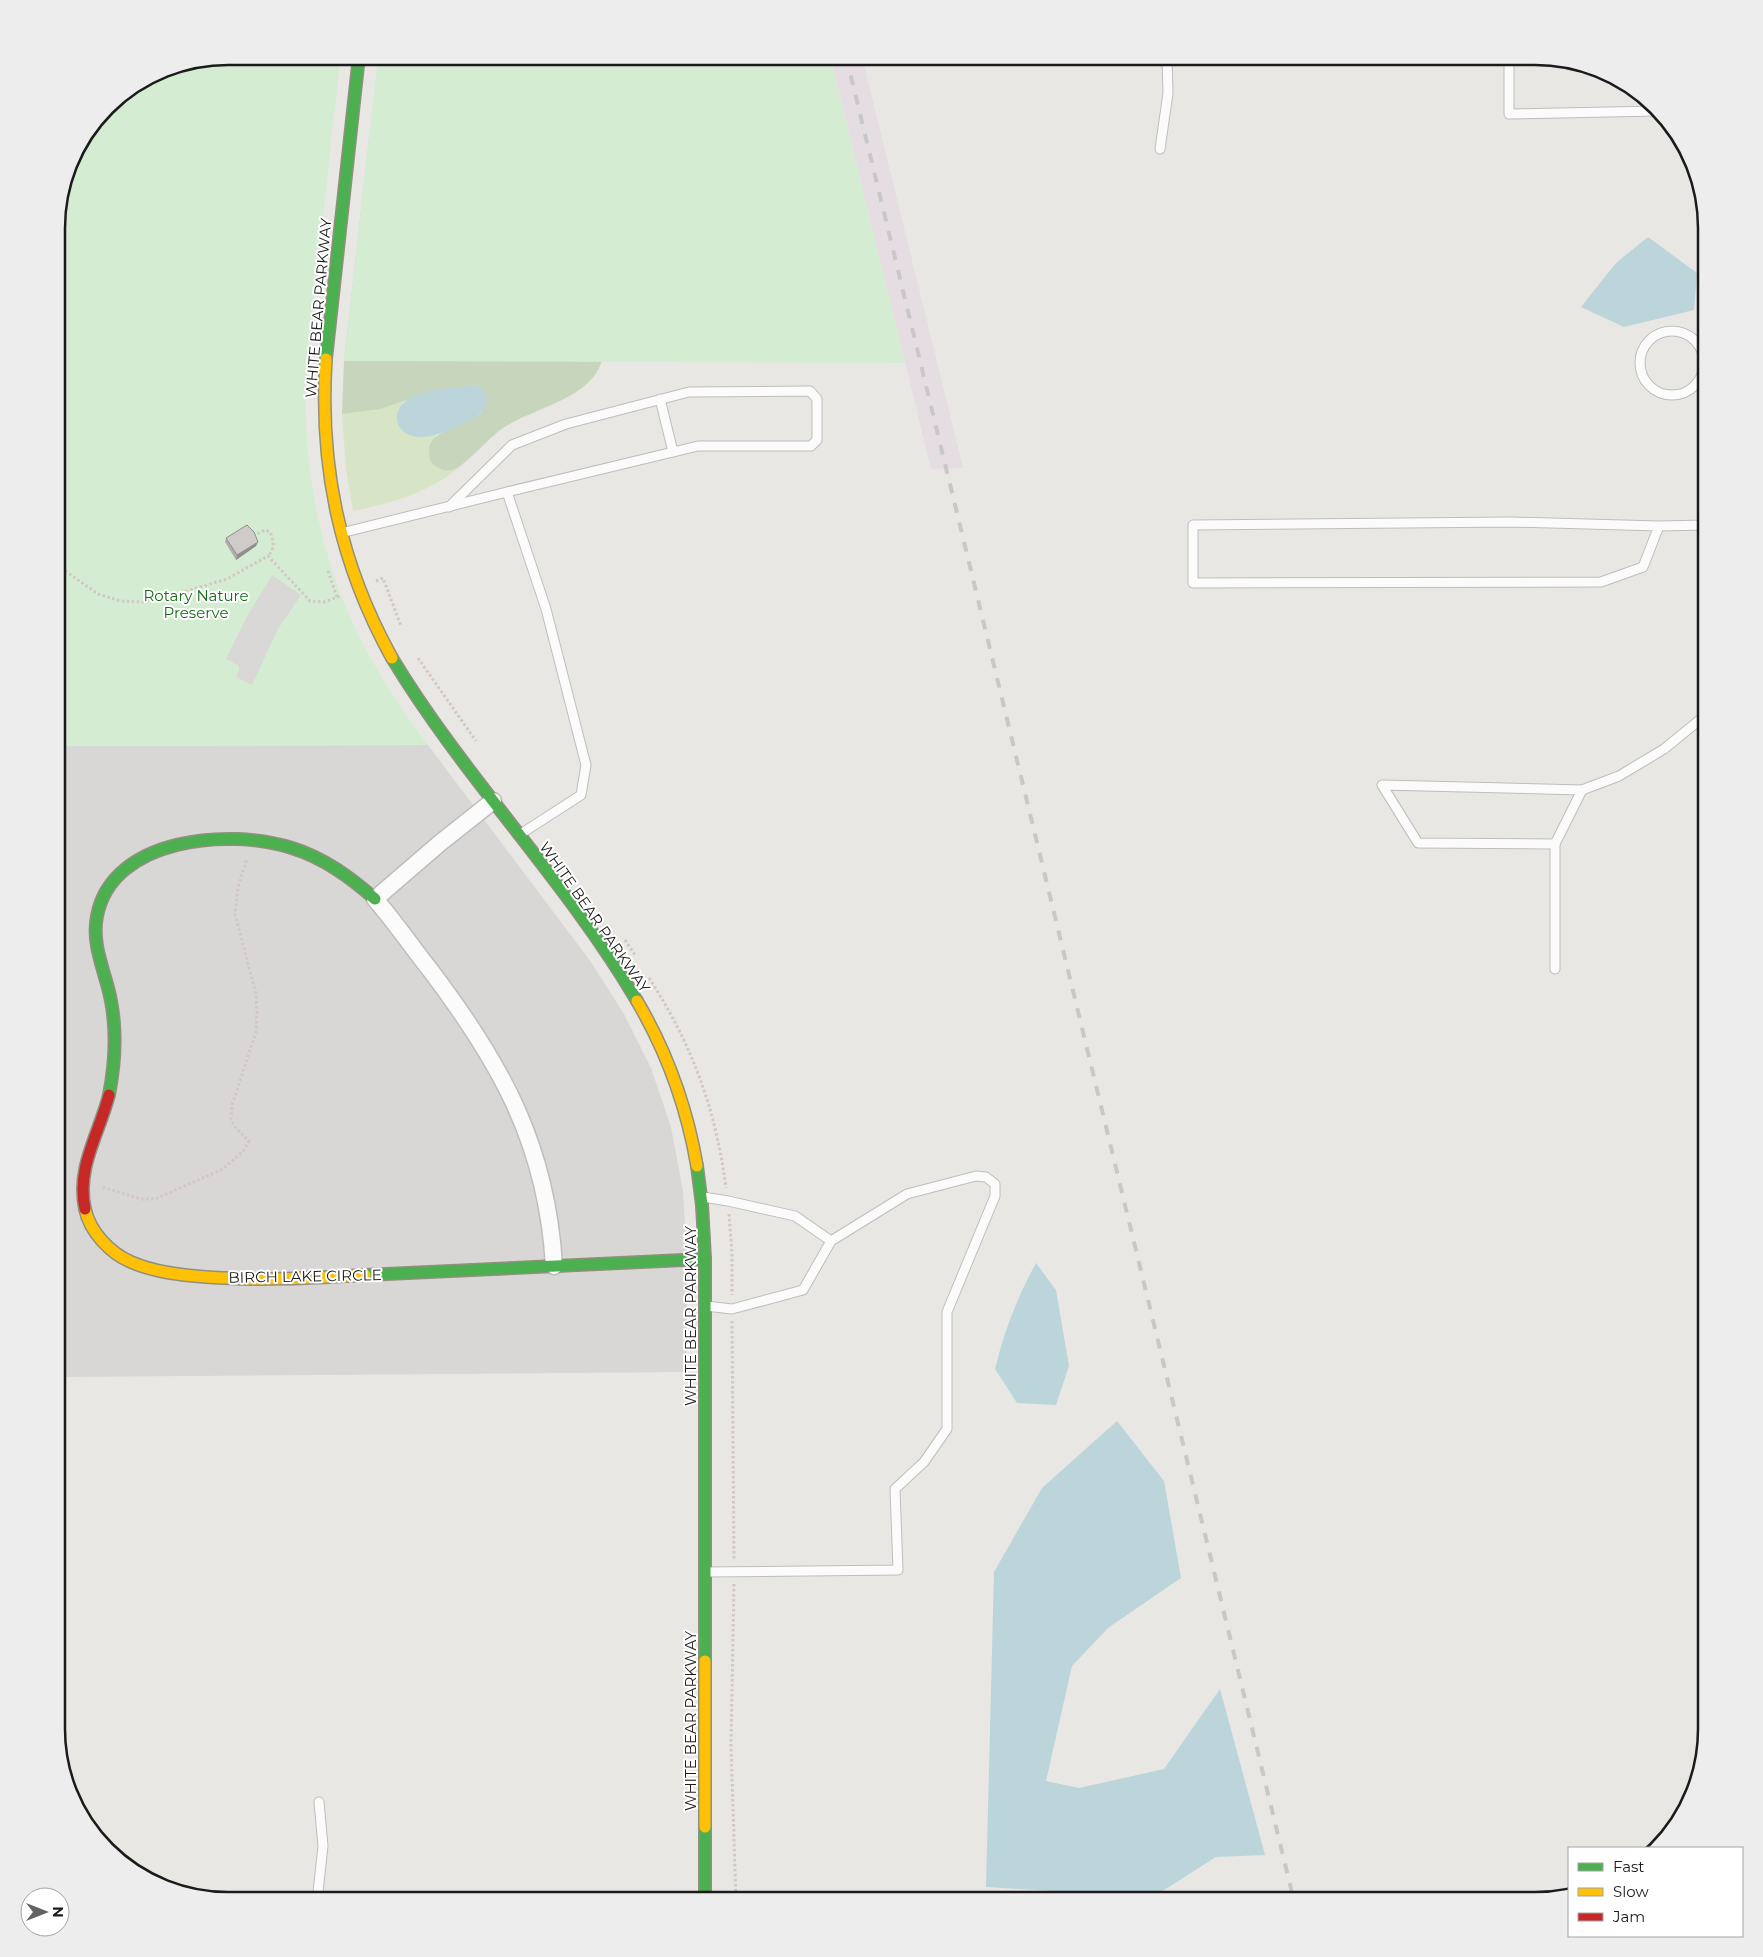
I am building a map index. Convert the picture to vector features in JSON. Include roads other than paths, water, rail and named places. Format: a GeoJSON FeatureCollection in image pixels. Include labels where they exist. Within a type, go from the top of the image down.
{"type":"FeatureCollection","features":[{"type":"Feature","properties":{"kind":"street","name":"WHITE BEAR PARKWAY"},"geometry":{"type":"LineString","coordinates":[[358,65],[327,342],[324,392],[327,468],[340,533],[358,588],[389,656],[424,710],[613,962],[638,1001],[655,1034],[681,1100],[696,1160],[703,1197],[706,1306],[705,1892]]}},
{"type":"Feature","properties":{"kind":"street"},"geometry":{"type":"LineString","coordinates":[[375,899],[433,848],[493,801]]}},
{"type":"Feature","properties":{"kind":"street","name":"BIRCH LAKE CIRCLE"},"geometry":{"type":"LineString","coordinates":[[554,1266],[552,1237],[541,1179],[528,1136],[505,1082],[457,1005],[375,899],[340,870],[315,857],[290,847],[253,839],[224,838],[204,840],[160,850],[137,860],[122,870],[104,895],[97,912],[95,935],[112,1008],[115,1032],[114,1066],[107,1106],[86,1159],[82,1180],[84,1207],[97,1235],[122,1259],[155,1271],[221,1278],[273,1280],[705,1259]]}},
{"type":"Feature","properties":{"kind":"lane"},"geometry":{"type":"LineString","coordinates":[[1160,149],[1168,93],[1167,65]]}},
{"type":"Feature","properties":{"kind":"lane"},"geometry":{"type":"LineString","coordinates":[[1508,65],[1509,114],[1649,112]]}},
{"type":"Feature","properties":{"kind":"lane"},"geometry":{"type":"LineString","coordinates":[[1698,344],[1688,335],[1677,331],[1666,331],[1656,335],[1648,342],[1642,352],[1640,363],[1642,374],[1647,382],[1663,394],[1683,393],[1698,382]]}},
{"type":"Feature","properties":{"kind":"lane"},"geometry":{"type":"LineString","coordinates":[[340,533],[698,446],[811,446],[818,440],[817,399],[810,391],[689,392],[566,424],[512,444],[448,506]]}},
{"type":"Feature","properties":{"kind":"lane"},"geometry":{"type":"LineString","coordinates":[[660,399],[674,452]]}},
{"type":"Feature","properties":{"kind":"lane"},"geometry":{"type":"LineString","coordinates":[[507,492],[546,609],[586,765],[581,795],[519,836]]}},
{"type":"Feature","properties":{"kind":"lane"},"geometry":{"type":"LineString","coordinates":[[1659,526],[1643,567],[1601,582],[1193,583],[1193,525],[1511,522],[1698,525]]}},
{"type":"Feature","properties":{"kind":"lane"},"geometry":{"type":"LineString","coordinates":[[1555,844],[1418,843],[1382,785],[1582,790],[1619,776],[1664,749],[1698,721]]}},
{"type":"Feature","properties":{"kind":"lane"},"geometry":{"type":"LineString","coordinates":[[1555,969],[1555,844],[1582,790]]}},
{"type":"Feature","properties":{"kind":"lane"},"geometry":{"type":"LineString","coordinates":[[705,1572],[898,1570],[895,1489],[924,1462],[947,1429],[947,1312],[995,1196],[995,1184],[986,1177],[976,1176],[907,1194],[831,1241],[803,1290],[732,1309],[706,1306]]}},
{"type":"Feature","properties":{"kind":"lane"},"geometry":{"type":"LineString","coordinates":[[703,1197],[795,1216],[831,1241]]}},
{"type":"Feature","properties":{"kind":"lane"},"geometry":{"type":"LineString","coordinates":[[318,1892],[323,1846],[319,1802]]}},
{"type":"Feature","properties":{"kind":"water"},"geometry":{"type":"Polygon","coordinates":[[[1648,237],[1697,273],[1694,310],[1624,327],[1581,307],[1616,263],[1648,237]]]}},
{"type":"Feature","properties":{"kind":"water"},"geometry":{"type":"Polygon","coordinates":[[[473,385],[482,388],[487,400],[485,407],[475,417],[435,435],[412,436],[400,428],[397,422],[399,408],[412,397],[434,390],[473,385]]]}},
{"type":"Feature","properties":{"kind":"water"},"geometry":{"type":"Polygon","coordinates":[[[1036,1263],[1056,1290],[1069,1366],[1056,1405],[1017,1403],[995,1369],[1012,1314],[1036,1263]]]}},
{"type":"Feature","properties":{"kind":"water"},"geometry":{"type":"Polygon","coordinates":[[[1117,1421],[1164,1481],[1181,1578],[1108,1628],[1072,1666],[1046,1781],[1079,1788],[1164,1769],[1220,1689],[1265,1855],[1216,1857],[1161,1892],[1070,1892],[986,1887],[994,1572],[1042,1488],[1117,1421]]]}},
{"type":"Feature","properties":{"kind":"railway"},"geometry":{"type":"LineString","coordinates":[[848,65],[1292,1892]]}},
{"type":"Feature","properties":{"kind":"park label","name":"Rotary Nature Preserve"},"geometry":{"type":"Point","coordinates":[196,604]}}]}
